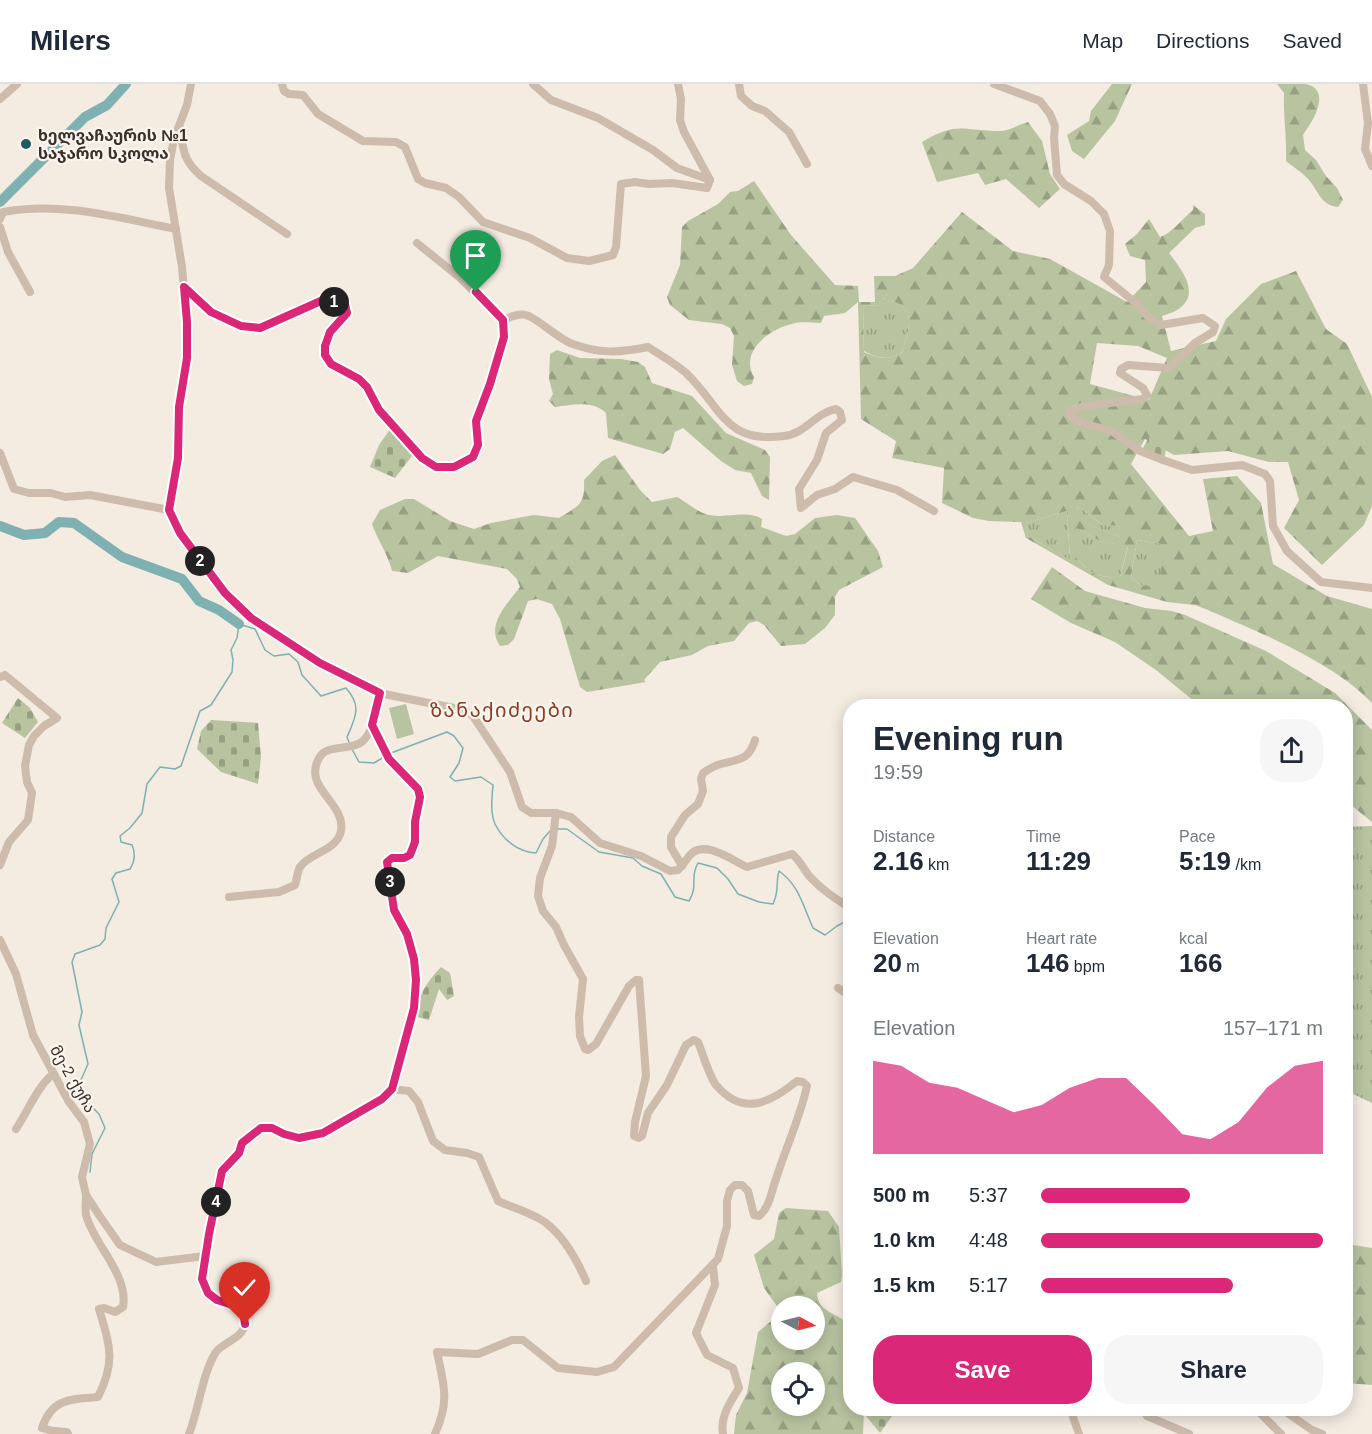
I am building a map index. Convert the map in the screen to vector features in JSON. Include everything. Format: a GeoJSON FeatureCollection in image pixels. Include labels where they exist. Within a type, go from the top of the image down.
{"type":"FeatureCollection","features":[{"type":"Feature","properties":{"kind":"street"},"geometry":{"type":"LineString","coordinates":[[0,99],[17,84]]}},
{"type":"Feature","properties":{"kind":"street"},"geometry":{"type":"LineString","coordinates":[[191,84],[180,127],[174,138],[169,179],[187,322],[187,358],[179,407],[178,458],[169,510],[180,533],[209,574],[251,618],[320,663],[380,693],[464,710],[473,716],[510,772],[522,807],[531,813],[556,813],[571,817],[600,843],[641,856],[670,871],[678,870],[691,854],[702,848],[711,849],[747,867],[792,854],[797,857],[810,877],[829,895],[843,904]]}},
{"type":"Feature","properties":{"kind":"street"},"geometry":{"type":"LineString","coordinates":[[282,84],[284,91],[289,94],[303,95],[318,114],[363,141],[396,142],[405,147],[418,179],[446,188],[459,197],[483,222],[531,238],[567,258],[589,261],[613,255],[616,247],[621,184],[672,183],[707,188],[710,180],[680,120],[681,99],[678,84]]}},
{"type":"Feature","properties":{"kind":"street"},"geometry":{"type":"LineString","coordinates":[[533,84],[551,100],[598,118],[653,150],[676,168],[710,180]]}},
{"type":"Feature","properties":{"kind":"street"},"geometry":{"type":"LineString","coordinates":[[739,84],[741,96],[752,106],[765,111],[789,132],[807,165]]}},
{"type":"Feature","properties":{"kind":"street"},"geometry":{"type":"LineString","coordinates":[[994,84],[1040,101],[1050,114],[1055,126],[1057,175],[1064,184],[1091,201],[1104,214],[1110,231],[1109,265],[1104,277],[1137,304],[1149,318],[1161,325],[1203,318],[1215,326],[1213,332],[1195,343],[1169,368],[1128,365],[1121,369],[1120,373],[1143,388],[1147,395],[1143,399],[1084,406],[1069,411],[1071,416],[1080,422],[1113,432],[1140,451],[1192,470],[1242,465],[1265,474],[1270,482],[1273,526],[1287,551],[1322,582],[1372,588]]}},
{"type":"Feature","properties":{"kind":"street"},"geometry":{"type":"LineString","coordinates":[[1363,84],[1368,123],[1365,150],[1372,166]]}},
{"type":"Feature","properties":{"kind":"street"},"geometry":{"type":"LineString","coordinates":[[180,127],[183,152],[191,167],[287,234]]}},
{"type":"Feature","properties":{"kind":"street"},"geometry":{"type":"LineString","coordinates":[[0,219],[3,212],[26,207],[82,209],[176,229]]}},
{"type":"Feature","properties":{"kind":"street"},"geometry":{"type":"LineString","coordinates":[[0,227],[8,252],[30,292]]}},
{"type":"Feature","properties":{"kind":"street"},"geometry":{"type":"LineString","coordinates":[[184,287],[211,312],[241,326],[260,328],[323,300],[345,304],[347,313],[330,332],[325,346],[325,355],[331,364],[359,379],[367,387],[379,410],[422,458],[436,467],[454,467],[473,457],[478,445],[476,421],[504,337],[503,320],[485,299],[417,243]]}},
{"type":"Feature","properties":{"kind":"street"},"geometry":{"type":"LineString","coordinates":[[503,320],[517,315],[527,315],[571,344],[606,352],[620,353],[648,347],[684,371],[718,412],[739,432],[757,437],[785,436],[801,432],[820,415],[828,410],[836,409],[840,412],[842,420],[826,433],[818,460],[799,489],[801,508],[817,495],[836,489],[853,477],[897,490],[934,511]]}},
{"type":"Feature","properties":{"kind":"street"},"geometry":{"type":"LineString","coordinates":[[0,453],[14,489],[29,493],[51,493],[65,496],[90,495],[169,510]]}},
{"type":"Feature","properties":{"kind":"street"},"geometry":{"type":"LineString","coordinates":[[0,677],[5,675],[57,718],[44,726],[29,745],[25,766],[27,782],[32,793],[28,820],[9,842],[0,865]]}},
{"type":"Feature","properties":{"kind":"street"},"geometry":{"type":"LineString","coordinates":[[229,897],[279,892],[295,885],[301,867],[332,846],[341,832],[340,817],[335,807],[324,796],[315,776],[316,762],[327,750],[363,741],[372,725],[380,693]]}},
{"type":"Feature","properties":{"kind":"street"},"geometry":{"type":"LineString","coordinates":[[189,1434],[197,1414],[205,1378],[217,1351],[241,1332],[245,1324],[244,1317],[236,1306],[217,1300],[208,1293],[202,1279],[222,1171],[239,1153],[242,1143],[261,1128],[272,1128],[299,1138],[323,1133],[382,1099],[392,1089],[414,1008],[416,980],[414,959],[410,942],[394,910],[387,862],[392,858],[404,858],[410,855],[415,842],[415,822],[420,797],[418,789],[389,759],[372,725]]}},
{"type":"Feature","properties":{"kind":"street"},"geometry":{"type":"LineString","coordinates":[[682,866],[671,847],[671,837],[685,815],[698,804],[703,791],[701,779],[703,773],[719,764],[735,762],[743,758],[752,752],[755,740]]}},
{"type":"Feature","properties":{"kind":"street"},"geometry":{"type":"LineString","coordinates":[[435,1434],[444,1414],[445,1391],[437,1352],[478,1354],[495,1345],[512,1340],[523,1340],[558,1368],[597,1372],[614,1367],[718,1260],[727,1226],[727,1201],[730,1190],[735,1185],[742,1185],[748,1191],[754,1215],[759,1216],[765,1211],[801,1112],[807,1086],[797,1081],[777,1097],[761,1103],[735,1101],[715,1084],[698,1042],[694,1040],[686,1045],[667,1084],[648,1113],[642,1136],[639,1138],[634,1136],[646,1076],[639,980],[628,986],[596,1044],[588,1050],[585,1048],[580,1036],[579,1017],[583,979],[556,927],[543,911],[538,896],[540,878],[552,846],[556,813]]}},
{"type":"Feature","properties":{"kind":"street","name":"მე-2 ქუჩა"},"geometry":{"type":"LineString","coordinates":[[0,940],[19,982],[33,1035],[69,1102],[84,1122],[90,1144],[82,1177],[86,1195],[86,1215],[125,1297],[123,1307],[115,1312],[104,1308],[99,1309],[111,1355],[106,1381],[98,1397],[70,1399],[55,1406],[46,1417],[42,1428],[68,1434]]}},
{"type":"Feature","properties":{"kind":"street"},"geometry":{"type":"LineString","coordinates":[[838,988],[843,991]]}},
{"type":"Feature","properties":{"kind":"street"},"geometry":{"type":"LineString","coordinates":[[16,1129],[42,1083],[53,1074]]}},
{"type":"Feature","properties":{"kind":"street"},"geometry":{"type":"LineString","coordinates":[[392,1089],[409,1090],[418,1102],[433,1141],[445,1150],[479,1157],[498,1202],[545,1222],[578,1263],[586,1281]]}},
{"type":"Feature","properties":{"kind":"street"},"geometry":{"type":"LineString","coordinates":[[86,1195],[120,1245],[136,1254],[156,1262],[205,1256]]}},
{"type":"Feature","properties":{"kind":"street"},"geometry":{"type":"LineString","coordinates":[[713,1267],[715,1285],[696,1333],[707,1355],[733,1368],[739,1388],[728,1404],[722,1426],[723,1434]]}},
{"type":"Feature","properties":{"kind":"street"},"geometry":{"type":"LineString","coordinates":[[1073,1416],[1079,1434]]}},
{"type":"Feature","properties":{"kind":"street"},"geometry":{"type":"LineString","coordinates":[[1147,1416],[1189,1434]]}},
{"type":"Feature","properties":{"kind":"street"},"geometry":{"type":"LineString","coordinates":[[1263,1416],[1281,1434]]}},
{"type":"Feature","properties":{"kind":"street"},"geometry":{"type":"LineString","coordinates":[[1292,1416],[1322,1434]]}},
{"type":"Feature","properties":{"kind":"green space"},"geometry":{"type":"Polygon","coordinates":[[[1112,84],[1132,84],[1115,121],[1084,159],[1072,151],[1067,135],[1089,121],[1091,111],[1112,84]]]}},
{"type":"Feature","properties":{"kind":"green space"},"geometry":{"type":"Polygon","coordinates":[[[1277,84],[1306,84],[1314,87],[1318,93],[1318,107],[1303,135],[1305,150],[1316,160],[1337,188],[1343,200],[1338,207],[1323,200],[1306,176],[1286,161],[1284,93],[1277,84]]]}},
{"type":"Feature","properties":{"kind":"green space"},"geometry":{"type":"Polygon","coordinates":[[[1028,122],[1042,141],[1050,174],[1060,189],[1039,208],[1006,179],[985,185],[978,173],[937,182],[922,142],[951,129],[1000,131],[1028,122]]]}},
{"type":"Feature","properties":{"kind":"green space"},"geometry":{"type":"Polygon","coordinates":[[[754,181],[791,235],[835,285],[858,286],[859,302],[875,302],[874,276],[895,276],[913,268],[962,212],[1013,251],[1050,259],[1127,302],[1146,282],[1145,260],[1130,256],[1125,244],[1149,219],[1160,237],[1164,235],[1193,210],[1193,205],[1205,214],[1205,225],[1195,228],[1169,253],[1187,280],[1189,288],[1186,302],[1178,309],[1162,316],[1171,351],[1216,341],[1226,319],[1261,284],[1296,271],[1326,329],[1347,344],[1372,397],[1372,506],[1364,525],[1322,565],[1284,528],[1299,500],[1288,462],[1269,462],[1228,451],[1174,455],[1145,439],[1131,464],[1189,536],[1213,531],[1203,479],[1237,476],[1261,503],[1273,564],[1327,596],[1372,609],[1372,703],[1337,674],[1272,638],[1195,605],[1167,602],[1108,585],[1026,538],[1021,522],[973,518],[942,503],[944,468],[892,458],[896,441],[861,419],[858,302],[845,313],[824,316],[821,323],[795,323],[766,336],[753,351],[750,359],[750,368],[754,377],[752,384],[744,386],[737,381],[732,365],[734,336],[730,328],[722,324],[689,320],[670,305],[667,297],[680,265],[682,227],[688,221],[718,204],[730,192],[738,191],[754,181]],[[883,298],[879,305],[863,306],[864,352],[888,358],[902,353],[908,333],[909,319],[907,312],[897,303],[883,298]],[[1097,343],[1090,384],[1149,400],[1167,358],[1138,346],[1097,343]],[[1078,506],[1077,520],[1120,537],[1120,526],[1103,525],[1078,506]],[[1067,511],[1026,523],[1028,536],[1070,559],[1067,511]],[[1076,528],[1076,557],[1090,571],[1105,576],[1120,577],[1128,547],[1100,541],[1076,528]],[[1137,540],[1131,577],[1140,585],[1157,587],[1167,545],[1137,540]]]}},
{"type":"Feature","properties":{"kind":"green space"},"geometry":{"type":"Polygon","coordinates":[[[882,298],[903,307],[909,319],[908,333],[902,353],[888,358],[878,357],[864,351],[863,306],[879,305],[882,298]]]}},
{"type":"Feature","properties":{"kind":"green space"},"geometry":{"type":"Polygon","coordinates":[[[557,350],[580,358],[621,359],[638,362],[645,367],[652,383],[692,396],[726,433],[765,450],[770,457],[769,500],[762,496],[751,473],[735,470],[721,461],[683,428],[675,432],[670,449],[663,454],[608,438],[606,413],[595,406],[582,404],[555,407],[549,401],[553,394],[549,379],[550,354],[557,350]]]}},
{"type":"Feature","properties":{"kind":"green space"},"geometry":{"type":"Polygon","coordinates":[[[391,428],[415,452],[395,478],[370,467],[379,445],[391,428]]]}},
{"type":"Feature","properties":{"kind":"green space"},"geometry":{"type":"Polygon","coordinates":[[[1149,437],[1167,446],[1164,458],[1142,450],[1149,437]]]}},
{"type":"Feature","properties":{"kind":"green space"},"geometry":{"type":"Polygon","coordinates":[[[615,455],[640,490],[652,502],[677,497],[695,509],[713,516],[756,516],[762,519],[761,527],[786,536],[795,534],[815,518],[837,515],[855,518],[878,551],[883,567],[839,590],[835,597],[835,615],[825,628],[805,644],[781,646],[764,625],[757,621],[749,623],[734,641],[708,646],[692,655],[660,662],[644,680],[646,682],[587,692],[580,687],[560,619],[552,604],[537,599],[528,601],[514,639],[508,645],[500,646],[495,630],[497,622],[504,607],[520,587],[517,579],[507,569],[438,556],[408,573],[392,571],[372,524],[380,510],[405,499],[414,499],[450,521],[474,529],[491,523],[534,515],[559,518],[582,500],[584,480],[602,461],[615,455]]]}},
{"type":"Feature","properties":{"kind":"green space"},"geometry":{"type":"Polygon","coordinates":[[[1078,506],[1103,525],[1120,526],[1120,537],[1076,520],[1078,506]]]}},
{"type":"Feature","properties":{"kind":"green space"},"geometry":{"type":"Polygon","coordinates":[[[1067,511],[1070,560],[1028,536],[1026,523],[1067,511]]]}},
{"type":"Feature","properties":{"kind":"green space"},"geometry":{"type":"Polygon","coordinates":[[[1076,528],[1100,541],[1128,546],[1120,577],[1095,574],[1076,557],[1076,528]]]}},
{"type":"Feature","properties":{"kind":"green space"},"geometry":{"type":"Polygon","coordinates":[[[1137,540],[1168,545],[1158,588],[1140,585],[1131,577],[1137,540]]]}},
{"type":"Feature","properties":{"kind":"green space"},"geometry":{"type":"Polygon","coordinates":[[[1052,567],[1085,591],[1145,608],[1185,615],[1266,651],[1335,693],[1341,699],[1191,699],[1156,670],[1115,642],[1071,623],[1031,599],[1052,567]]]}},
{"type":"Feature","properties":{"kind":"green space"},"geometry":{"type":"Polygon","coordinates":[[[18,698],[30,708],[38,722],[25,738],[2,723],[18,698]]]}},
{"type":"Feature","properties":{"kind":"green space"},"geometry":{"type":"Polygon","coordinates":[[[406,704],[414,734],[397,739],[389,708],[406,704]]]}},
{"type":"Feature","properties":{"kind":"green space"},"geometry":{"type":"Polygon","coordinates":[[[1353,711],[1372,730],[1372,822],[1353,807],[1353,711]]]}},
{"type":"Feature","properties":{"kind":"green space"},"geometry":{"type":"Polygon","coordinates":[[[211,720],[258,723],[261,757],[258,784],[221,772],[197,749],[201,731],[211,720]]]}},
{"type":"Feature","properties":{"kind":"green space"},"geometry":{"type":"Polygon","coordinates":[[[1372,826],[1372,1103],[1353,1094],[1353,827],[1372,826]]]}},
{"type":"Feature","properties":{"kind":"green space"},"geometry":{"type":"Polygon","coordinates":[[[441,967],[450,973],[454,996],[447,1000],[439,989],[429,1020],[417,1017],[419,1002],[424,990],[441,967]]]}},
{"type":"Feature","properties":{"kind":"green space"},"geometry":{"type":"Polygon","coordinates":[[[786,1208],[828,1211],[839,1227],[841,1282],[817,1293],[817,1296],[771,1298],[764,1288],[754,1255],[774,1239],[779,1213],[786,1208]]]}},
{"type":"Feature","properties":{"kind":"green space"},"geometry":{"type":"Polygon","coordinates":[[[1353,1245],[1372,1248],[1372,1385],[1353,1384],[1353,1245]]]}},
{"type":"Feature","properties":{"kind":"green space"},"geometry":{"type":"Polygon","coordinates":[[[825,1309],[843,1320],[843,1416],[864,1416],[863,1434],[734,1434],[736,1415],[747,1393],[758,1332],[771,1321],[771,1350],[825,1350],[825,1309]]]}},
{"type":"Feature","properties":{"kind":"green space"},"geometry":{"type":"Polygon","coordinates":[[[866,1416],[892,1416],[880,1433],[866,1416]]]}},
{"type":"Feature","properties":{"kind":"waterway"},"geometry":{"type":"LineString","coordinates":[[0,202],[85,117],[107,105],[126,84]]}},
{"type":"Feature","properties":{"kind":"waterway"},"geometry":{"type":"LineString","coordinates":[[0,526],[24,535],[45,533],[59,522],[74,523],[122,557],[182,579],[199,601],[219,610],[239,624]]}},
{"type":"Feature","properties":{"kind":"waterway"},"geometry":{"type":"LineString","coordinates":[[90,1172],[92,1154],[105,1128],[99,1114],[76,1091],[88,1064],[79,1025],[82,1012],[72,962],[75,954],[100,945],[105,939],[106,928],[119,902],[112,879],[116,873],[130,869],[134,857],[132,845],[121,842],[120,836],[142,813],[147,784],[160,767],[175,769],[181,766],[200,711],[211,705],[232,672],[231,650],[237,638],[239,624],[255,629],[265,650],[274,656],[289,654],[298,662],[302,675],[321,696],[346,688],[356,706],[355,717],[347,737],[349,742]]}},
{"type":"Feature","properties":{"kind":"waterway"},"geometry":{"type":"LineString","coordinates":[[391,753],[447,732],[454,736],[463,748],[459,763],[450,777],[455,781],[481,777],[493,785],[493,819],[498,830],[507,840],[517,848],[536,853],[550,831]]}},
{"type":"Feature","properties":{"kind":"waterway"},"geometry":{"type":"LineString","coordinates":[[352,749],[359,762],[374,763],[384,757]]}},
{"type":"Feature","properties":{"kind":"waterway"},"geometry":{"type":"LineString","coordinates":[[556,829],[567,829],[599,852],[633,858],[642,866],[661,874],[675,897],[689,901],[698,863],[717,868],[738,894],[759,902],[773,904],[779,871],[796,889],[813,928],[825,935],[843,923]]}},
{"type":"Feature","properties":{"kind":"place","name":"ხელვაჩაურის №1 საჯარო სკოლა"},"geometry":{"type":"Point","coordinates":[26,144]}},
{"type":"Feature","properties":{"kind":"district","name":"ზანაქიძეები"},"geometry":{"type":"Point","coordinates":[502,710]}},
{"type":"Feature","properties":{"kind":"route"},"geometry":{"type":"LineString","coordinates":[[245,1324],[244,1317],[236,1306],[217,1300],[208,1293],[202,1279],[222,1171],[239,1153],[242,1143],[261,1128],[272,1128],[299,1138],[323,1133],[382,1099],[392,1089],[414,1008],[416,980],[414,959],[407,934],[394,910],[387,862],[392,858],[404,858],[410,855],[415,842],[415,822],[420,797],[418,789],[389,759],[372,725],[380,693],[320,663],[251,618],[209,574],[180,533],[169,510],[178,458],[179,407],[187,358],[184,287],[211,312],[241,326],[260,328],[323,300],[345,304],[347,313],[330,332],[325,346],[325,355],[331,364],[359,379],[367,387],[379,410],[422,458],[436,467],[454,467],[473,457],[478,445],[476,421],[504,337],[503,320],[476,292]]}}]}
